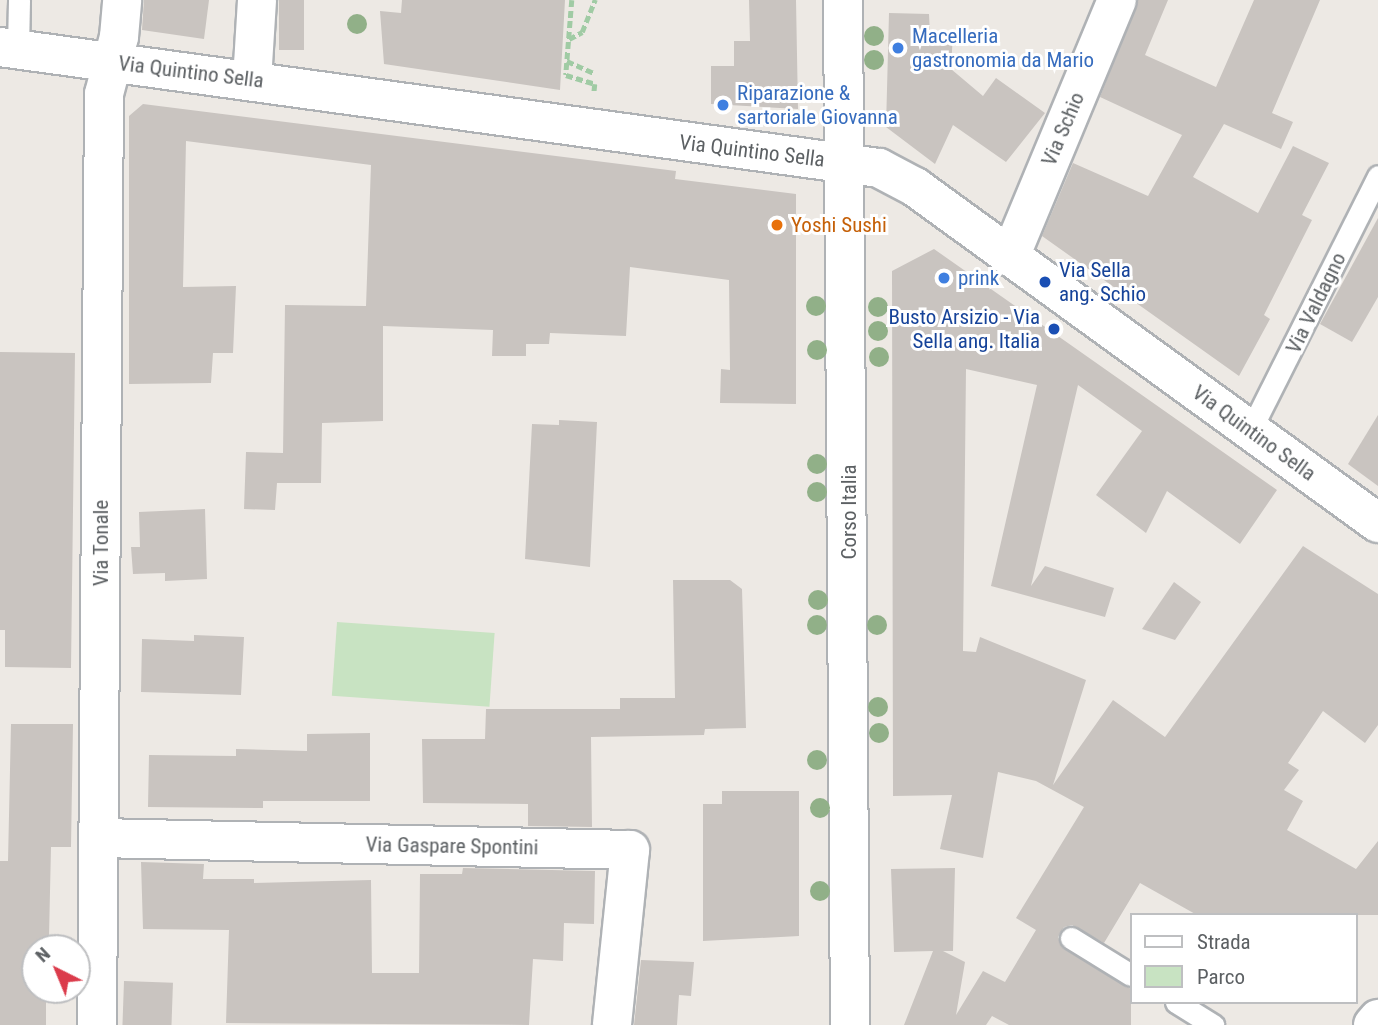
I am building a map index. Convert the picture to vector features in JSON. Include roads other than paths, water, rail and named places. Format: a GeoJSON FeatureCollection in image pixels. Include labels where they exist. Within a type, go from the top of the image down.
{"type":"FeatureCollection","features":[{"type":"Feature","properties":{"kind":"street","name":"Via Tonale"},"geometry":{"type":"LineString","coordinates":[[97,1025],[104,94],[113,62],[122,0]]}},
{"type":"Feature","properties":{"kind":"street"},"geometry":{"type":"LineString","coordinates":[[252,80],[257,0]]}},
{"type":"Feature","properties":{"kind":"street","name":"Corso Italia"},"geometry":{"type":"LineString","coordinates":[[843,0],[847,163],[850,1025]]}},
{"type":"Feature","properties":{"kind":"street","name":"Via Schio"},"geometry":{"type":"LineString","coordinates":[[1010,257],[1117,0]]}},
{"type":"Feature","properties":{"kind":"street","name":"Via Quintino Sella"},"geometry":{"type":"LineString","coordinates":[[9,48],[847,163],[893,173],[1378,523]]}},
{"type":"Feature","properties":{"kind":"street","name":"Via Gaspare Spontini"},"geometry":{"type":"LineString","coordinates":[[99,838],[630,850],[612,1025]]}},
{"type":"Feature","properties":{"kind":"street"},"geometry":{"type":"LineString","coordinates":[[1374,1025],[1378,1019]]}},
{"type":"Feature","properties":{"kind":"lane","name":"Via Quintino Sella"},"geometry":{"type":"LineString","coordinates":[[9,48],[19,0]]}},
{"type":"Feature","properties":{"kind":"lane","name":"Via Valdagno"},"geometry":{"type":"LineString","coordinates":[[1251,429],[1378,176]]}},
{"type":"Feature","properties":{"kind":"lane"},"geometry":{"type":"LineString","coordinates":[[1071,938],[1130,974]]}},
{"type":"Feature","properties":{"kind":"lane"},"geometry":{"type":"LineString","coordinates":[[1179,1004],[1213,1025]]}},
{"type":"Feature","properties":{"kind":"place","name":"Macelleria gastronomia da Mario"},"geometry":{"type":"Point","coordinates":[898,48]}},
{"type":"Feature","properties":{"kind":"place","name":"Riparazione & sartoriale Giovanna"},"geometry":{"type":"Point","coordinates":[723,105]}},
{"type":"Feature","properties":{"kind":"place","name":"Yoshi Sushi"},"geometry":{"type":"Point","coordinates":[777,225]}},
{"type":"Feature","properties":{"kind":"place","name":"prink"},"geometry":{"type":"Point","coordinates":[944,278]}},
{"type":"Feature","properties":{"kind":"place","name":"Via Sella ang. Schio"},"geometry":{"type":"Point","coordinates":[1045,282]}},
{"type":"Feature","properties":{"kind":"place","name":"Busto Arsizio - Via Sella ang. Italia"},"geometry":{"type":"Point","coordinates":[1054,329]}}]}
